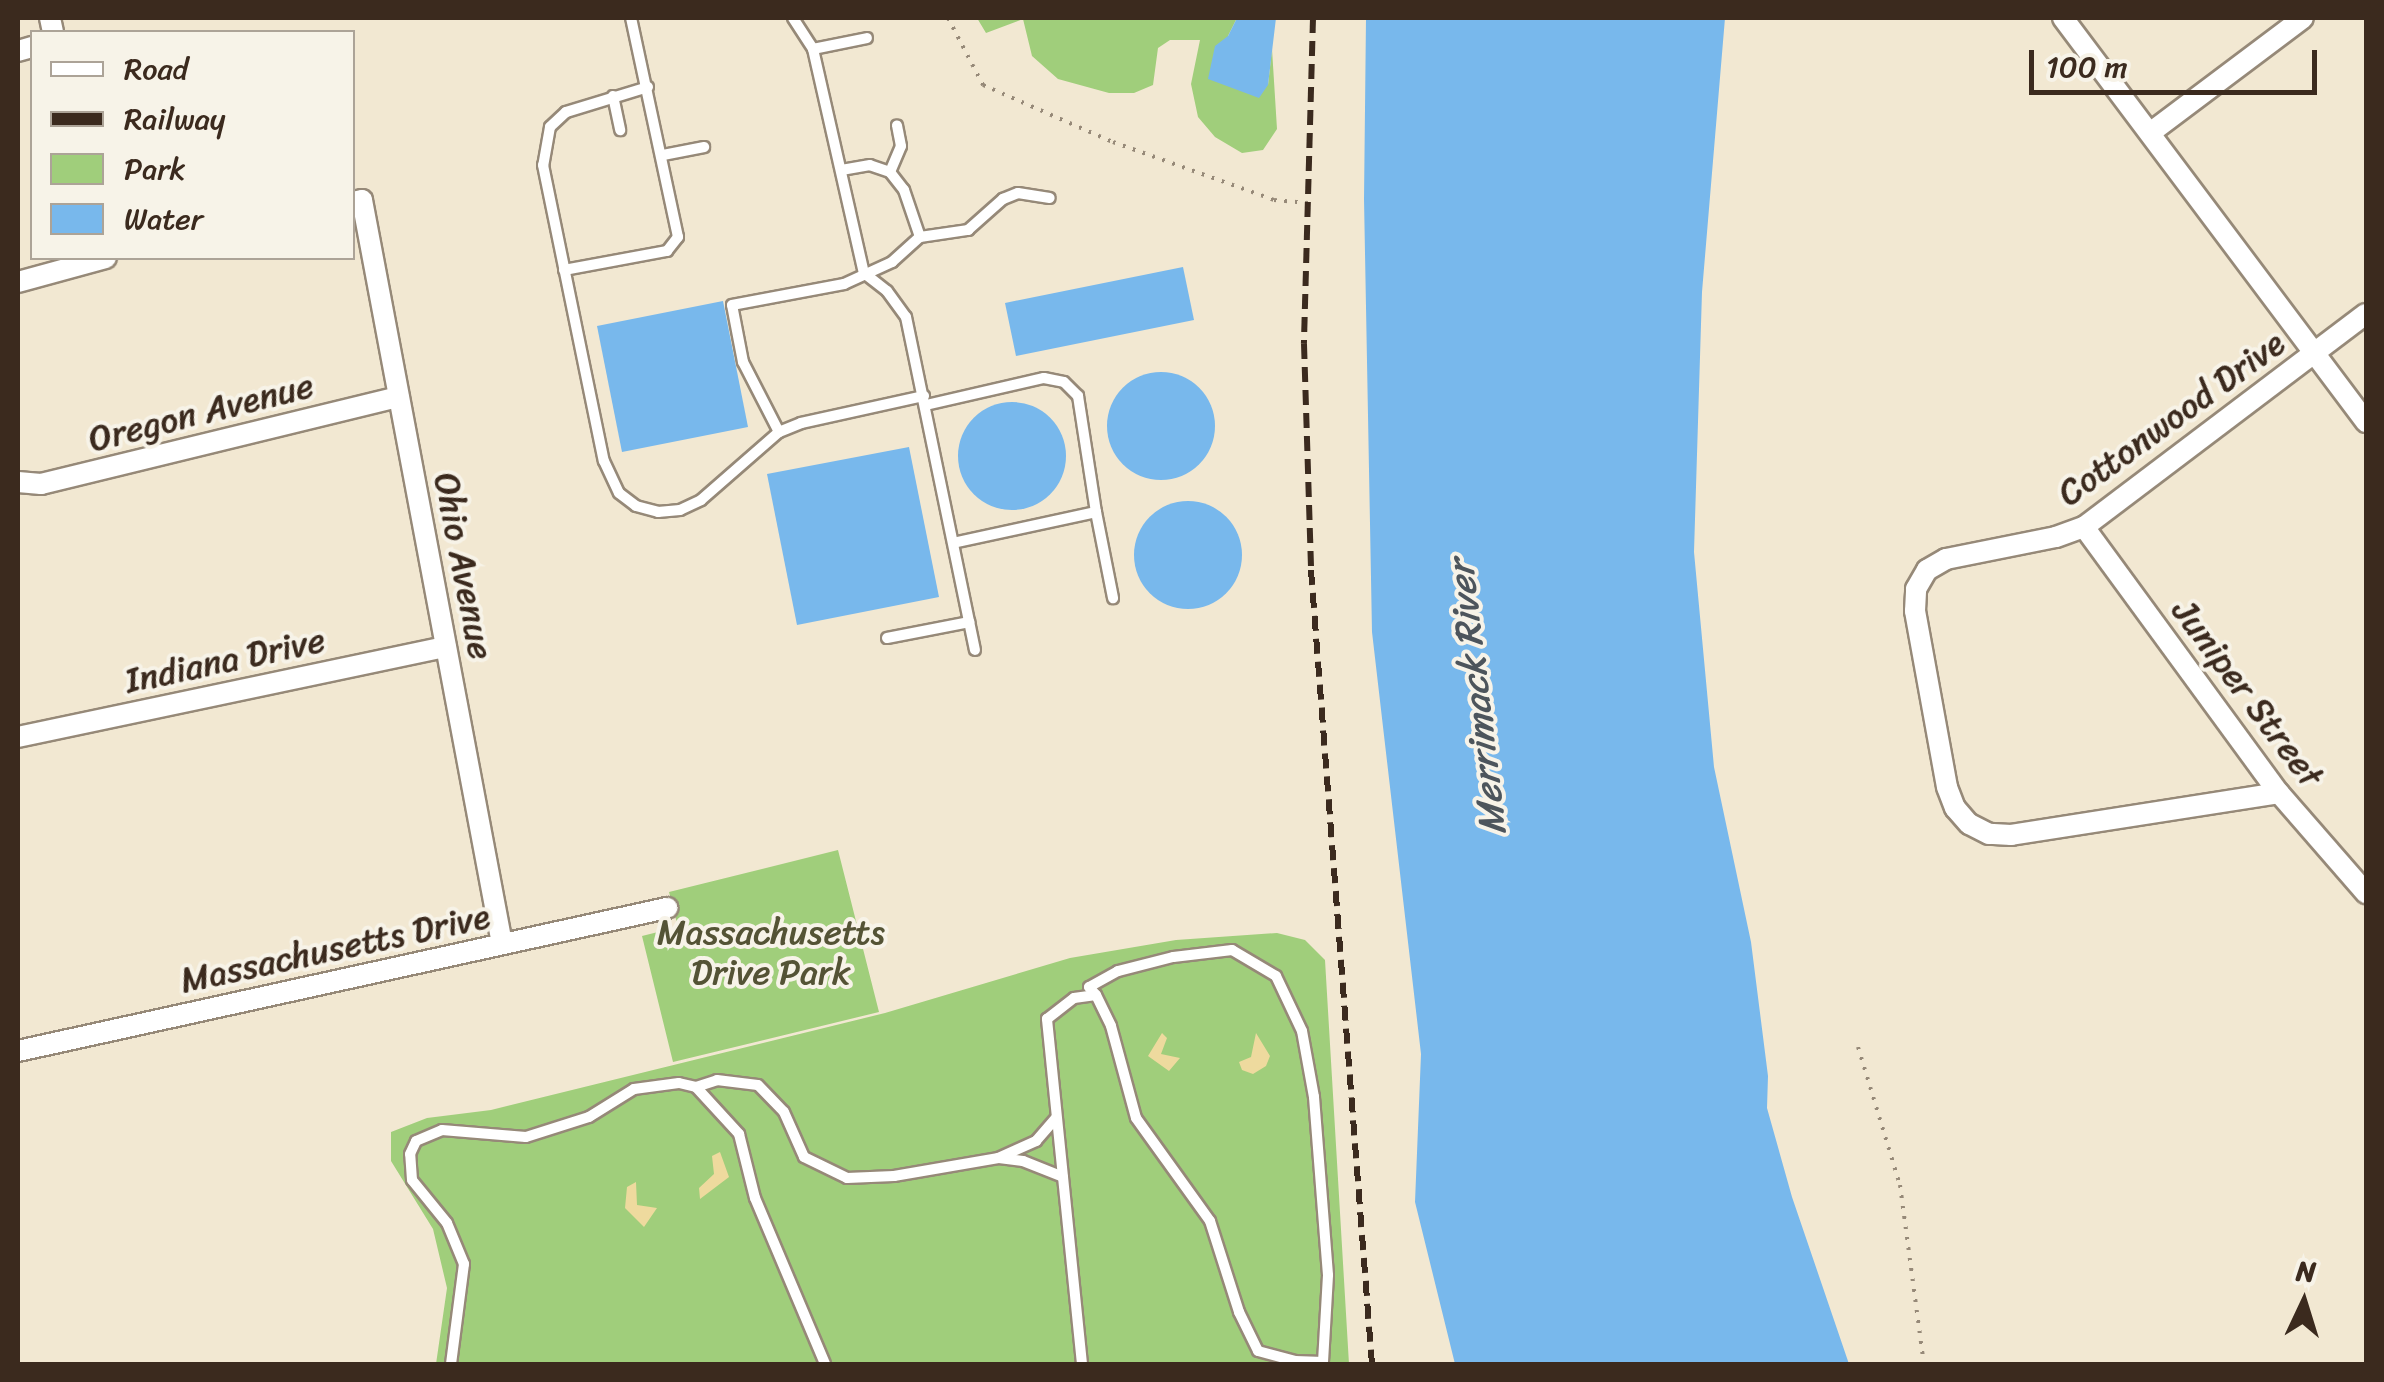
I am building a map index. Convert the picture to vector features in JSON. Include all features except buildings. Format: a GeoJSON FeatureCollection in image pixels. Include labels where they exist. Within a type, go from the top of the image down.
{"type":"FeatureCollection","features":[{"type":"Feature","properties":{"kind":"street"},"geometry":{"type":"LineString","coordinates":[[2063,18],[2366,422]]}},
{"type":"Feature","properties":{"kind":"street"},"geometry":{"type":"LineString","coordinates":[[2150,133],[2303,18]]}},
{"type":"Feature","properties":{"kind":"street","name":"Ohio Avenue"},"geometry":{"type":"LineString","coordinates":[[357,201],[399,397],[502,944]]}},
{"type":"Feature","properties":{"kind":"street"},"geometry":{"type":"LineString","coordinates":[[18,282],[97,260]]}},
{"type":"Feature","properties":{"kind":"street","name":"Cottonwood Drive"},"geometry":{"type":"LineString","coordinates":[[2279,793],[2011,835],[1989,834],[1969,824],[1955,808],[1915,611],[1916,589],[1927,570],[1946,559],[2056,537],[2084,527],[2366,314]]}},
{"type":"Feature","properties":{"kind":"street","name":"Oregon Avenue"},"geometry":{"type":"LineString","coordinates":[[18,482],[41,484],[399,397]]}},
{"type":"Feature","properties":{"kind":"street","name":"Juniper Street"},"geometry":{"type":"LineString","coordinates":[[2084,527],[2279,793],[2366,893]]}},
{"type":"Feature","properties":{"kind":"street","name":"Indiana Drive"},"geometry":{"type":"LineString","coordinates":[[18,737],[446,647]]}},
{"type":"Feature","properties":{"kind":"street","name":"Massachusetts Drive"},"geometry":{"type":"LineString","coordinates":[[18,1051],[667,908]]}},
{"type":"Feature","properties":{"kind":"lane"},"geometry":{"type":"LineString","coordinates":[[564,270],[667,251],[678,237],[631,18]]}},
{"type":"Feature","properties":{"kind":"lane"},"geometry":{"type":"LineString","coordinates":[[793,18],[813,49],[864,273],[888,291],[906,318],[975,650]]}},
{"type":"Feature","properties":{"kind":"lane"},"geometry":{"type":"LineString","coordinates":[[813,49],[867,38]]}},
{"type":"Feature","properties":{"kind":"lane"},"geometry":{"type":"LineString","coordinates":[[648,87],[566,112],[550,127],[543,165],[608,476],[628,499],[658,512],[680,510],[702,500],[778,432],[800,423],[1044,378],[1064,382],[1078,396],[1114,598]]}},
{"type":"Feature","properties":{"kind":"lane"},"geometry":{"type":"LineString","coordinates":[[613,96],[620,130]]}},
{"type":"Feature","properties":{"kind":"lane"},"geometry":{"type":"LineString","coordinates":[[890,172],[901,146],[897,125]]}},
{"type":"Feature","properties":{"kind":"lane"},"geometry":{"type":"LineString","coordinates":[[663,155],[704,148]]}},
{"type":"Feature","properties":{"kind":"lane"},"geometry":{"type":"LineString","coordinates":[[840,170],[870,165],[890,172],[904,190],[920,237]]}},
{"type":"Feature","properties":{"kind":"lane"},"geometry":{"type":"LineString","coordinates":[[778,432],[743,362],[732,305],[844,284],[892,262],[920,237],[968,230],[1004,198],[1018,193],[1050,198]]}},
{"type":"Feature","properties":{"kind":"lane"},"geometry":{"type":"LineString","coordinates":[[954,544],[1096,512]]}},
{"type":"Feature","properties":{"kind":"lane"},"geometry":{"type":"LineString","coordinates":[[887,638],[969,622]]}},
{"type":"Feature","properties":{"kind":"lane"},"geometry":{"type":"LineString","coordinates":[[1232,950],[1276,976],[1302,1030],[1314,1097],[1328,1275],[1324,1363],[1258,1351],[1239,1312],[1210,1220],[1136,1118],[1111,1026],[1096,995],[1088,987],[1118,972],[1232,950]]}},
{"type":"Feature","properties":{"kind":"lane"},"geometry":{"type":"LineString","coordinates":[[1082,1364],[1047,1019],[1074,998],[1096,995]]}},
{"type":"Feature","properties":{"kind":"lane"},"geometry":{"type":"LineString","coordinates":[[451,1364],[464,1264],[447,1223],[412,1180],[410,1154],[416,1141],[428,1132],[526,1137],[590,1117],[634,1089],[680,1083],[696,1087],[717,1080],[758,1085],[784,1112],[804,1157],[847,1178],[894,1176],[998,1158],[1036,1141],[1056,1118]]}},
{"type":"Feature","properties":{"kind":"lane"},"geometry":{"type":"LineString","coordinates":[[696,1087],[739,1134],[755,1198],[825,1364]]}},
{"type":"Feature","properties":{"kind":"lane"},"geometry":{"type":"LineString","coordinates":[[998,1158],[1023,1160],[1063,1177]]}},
{"type":"Feature","properties":{"kind":"path"},"geometry":{"type":"LineString","coordinates":[[948,18],[983,85],[1113,142],[1274,200],[1308,203]]}},
{"type":"Feature","properties":{"kind":"path"},"geometry":{"type":"LineString","coordinates":[[1858,1047],[1900,1185],[1924,1364]]}},
{"type":"Feature","properties":{"kind":"green space"},"geometry":{"type":"Polygon","coordinates":[[[977,18],[1237,18],[1228,36],[1268,85],[1272,49],[1277,129],[1263,150],[1242,153],[1215,137],[1198,117],[1191,84],[1200,40],[1170,40],[1158,48],[1153,85],[1134,93],[1109,93],[1058,79],[1032,56],[1023,19],[986,33],[977,18]]]}},
{"type":"Feature","properties":{"kind":"green space","name":"Massachusetts Drive Park"},"geometry":{"type":"Polygon","coordinates":[[[838,850],[879,1012],[673,1062],[642,936],[678,927],[669,892],[838,850]]]}},
{"type":"Feature","properties":{"kind":"green space"},"geometry":{"type":"Polygon","coordinates":[[[1277,933],[1305,940],[1325,960],[1349,1364],[436,1364],[447,1288],[433,1229],[391,1161],[391,1132],[427,1118],[491,1110],[885,1013],[1070,958],[1176,940],[1277,933]]]}},
{"type":"Feature","properties":{"kind":"sand"},"geometry":{"type":"Polygon","coordinates":[[[1162,1033],[1167,1038],[1161,1054],[1180,1058],[1169,1071],[1148,1056],[1162,1033]]]}},
{"type":"Feature","properties":{"kind":"sand"},"geometry":{"type":"Polygon","coordinates":[[[1256,1033],[1270,1056],[1266,1066],[1253,1074],[1242,1070],[1239,1062],[1251,1057],[1256,1033]]]}},
{"type":"Feature","properties":{"kind":"sand"},"geometry":{"type":"Polygon","coordinates":[[[720,1152],[729,1177],[700,1199],[699,1188],[714,1174],[712,1156],[720,1152]]]}},
{"type":"Feature","properties":{"kind":"sand"},"geometry":{"type":"Polygon","coordinates":[[[636,1182],[637,1205],[657,1208],[644,1227],[625,1208],[627,1187],[636,1182]]]}},
{"type":"Feature","properties":{"kind":"water"},"geometry":{"type":"Polygon","coordinates":[[[1237,18],[1276,18],[1268,85],[1259,98],[1208,79],[1215,46],[1228,36],[1237,18]]]}},
{"type":"Feature","properties":{"kind":"water","name":"Merrimack River"},"geometry":{"type":"Polygon","coordinates":[[[1366,18],[1725,18],[1702,292],[1694,552],[1714,767],[1751,942],[1768,1076],[1767,1108],[1792,1197],[1849,1364],[1455,1364],[1415,1202],[1421,1054],[1372,632],[1364,199],[1366,18]]]}},
{"type":"Feature","properties":{"kind":"water"},"geometry":{"type":"Polygon","coordinates":[[[1183,267],[1194,320],[1016,356],[1005,303],[1183,267]]]}},
{"type":"Feature","properties":{"kind":"water"},"geometry":{"type":"Polygon","coordinates":[[[723,301],[748,427],[622,452],[597,326],[723,301]]]}},
{"type":"Feature","properties":{"kind":"water"},"geometry":{"type":"Polygon","coordinates":[[[1161,372],[1182,376],[1199,388],[1211,405],[1215,426],[1211,447],[1199,464],[1182,476],[1161,480],[1140,476],[1123,464],[1111,447],[1107,426],[1111,405],[1123,388],[1140,376],[1161,372]]]}},
{"type":"Feature","properties":{"kind":"water"},"geometry":{"type":"Polygon","coordinates":[[[1012,402],[1033,406],[1050,418],[1062,435],[1066,456],[1062,477],[1050,494],[1033,506],[1012,510],[991,506],[974,494],[962,477],[958,456],[962,435],[974,418],[991,406],[1012,402]]]}},
{"type":"Feature","properties":{"kind":"water"},"geometry":{"type":"Polygon","coordinates":[[[909,447],[939,597],[797,625],[767,474],[909,447]]]}},
{"type":"Feature","properties":{"kind":"water"},"geometry":{"type":"Polygon","coordinates":[[[1188,501],[1209,505],[1226,517],[1238,534],[1242,555],[1238,576],[1226,593],[1209,605],[1188,609],[1167,605],[1150,593],[1138,576],[1134,555],[1138,534],[1150,517],[1167,505],[1188,501]]]}},
{"type":"Feature","properties":{"kind":"railway"},"geometry":{"type":"LineString","coordinates":[[1313,18],[1304,344],[1311,570],[1372,1364]]}}]}
